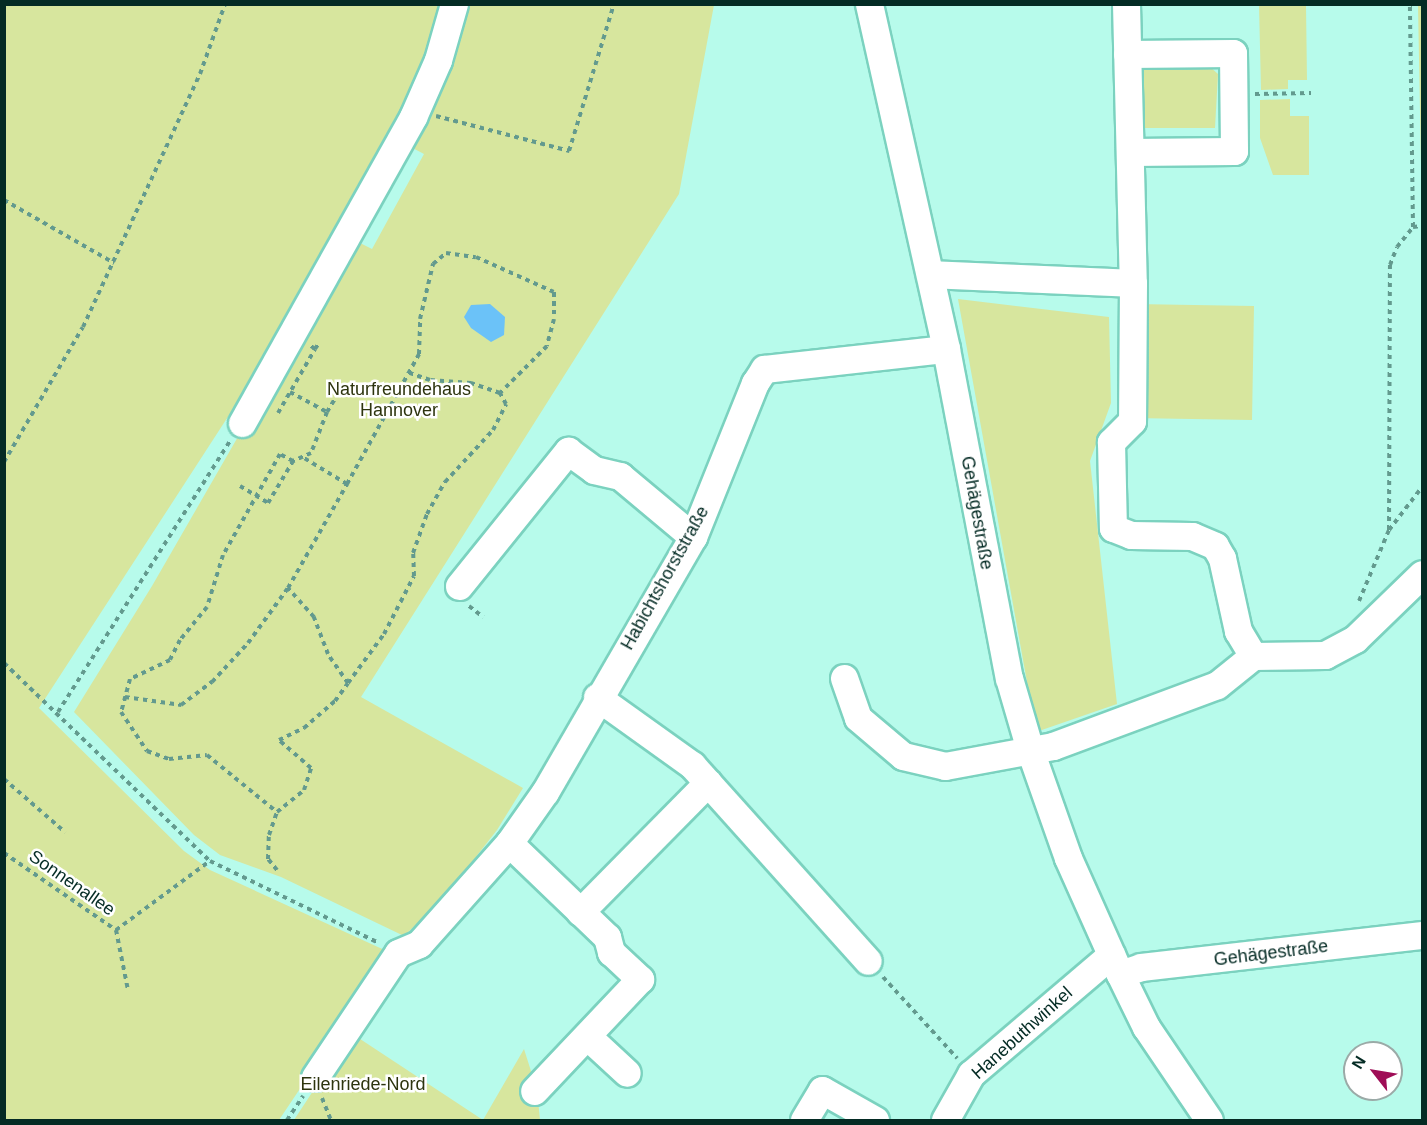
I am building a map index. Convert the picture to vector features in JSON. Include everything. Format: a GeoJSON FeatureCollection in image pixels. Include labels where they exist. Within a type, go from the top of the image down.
{"type":"FeatureCollection","features":[{"type":"Feature","properties":{"kind":"street"},"geometry":{"type":"LineString","coordinates":[[242,423],[415,111],[438,60],[454,4]]}},
{"type":"Feature","properties":{"kind":"street","name":"Gehägestraße"},"geometry":{"type":"LineString","coordinates":[[868,4],[946,349],[1009,678],[1030,750],[1068,858],[1116,965],[1146,1027],[1209,1120]]}},
{"type":"Feature","properties":{"kind":"street"},"geometry":{"type":"LineString","coordinates":[[1126,4],[1134,283],[1132,421],[1111,442],[1110,520],[1120,533],[1192,536],[1215,546],[1222,558],[1238,631],[1253,656]]}},
{"type":"Feature","properties":{"kind":"street"},"geometry":{"type":"LineString","coordinates":[[1127,54],[1233,53],[1234,152],[1130,152]]}},
{"type":"Feature","properties":{"kind":"street"},"geometry":{"type":"LineString","coordinates":[[930,274],[1134,283]]}},
{"type":"Feature","properties":{"kind":"street","name":"Habichtshorststraße"},"geometry":{"type":"LineString","coordinates":[[315,1077],[398,953],[419,944],[508,843],[545,792],[597,697],[693,537],[755,382],[764,369],[946,349]]}},
{"type":"Feature","properties":{"kind":"street"},"geometry":{"type":"LineString","coordinates":[[459,586],[568,452],[594,470],[620,476],[693,537]]}},
{"type":"Feature","properties":{"kind":"street"},"geometry":{"type":"LineString","coordinates":[[843,678],[858,718],[903,756],[945,766],[1053,746],[1217,685],[1253,656],[1325,655],[1347,644],[1422,574]]}},
{"type":"Feature","properties":{"kind":"street"},"geometry":{"type":"LineString","coordinates":[[597,697],[692,765],[868,961]]}},
{"type":"Feature","properties":{"kind":"street"},"geometry":{"type":"LineString","coordinates":[[580,912],[708,782]]}},
{"type":"Feature","properties":{"kind":"street"},"geometry":{"type":"LineString","coordinates":[[508,843],[607,938],[611,952],[640,979],[534,1090]]}},
{"type":"Feature","properties":{"kind":"street","name":"Gehägestraße"},"geometry":{"type":"LineString","coordinates":[[1116,965],[1141,968],[1422,935]]}},
{"type":"Feature","properties":{"kind":"street","name":"Hanebuthwinkel"},"geometry":{"type":"LineString","coordinates":[[945,1120],[972,1074],[1116,965]]}},
{"type":"Feature","properties":{"kind":"street"},"geometry":{"type":"LineString","coordinates":[[587,1036],[627,1073]]}},
{"type":"Feature","properties":{"kind":"street"},"geometry":{"type":"LineString","coordinates":[[804,1120],[822,1090],[875,1120]]}},
{"type":"Feature","properties":{"kind":"path"},"geometry":{"type":"LineString","coordinates":[[4,462],[83,327],[114,263],[200,74],[225,4]]}},
{"type":"Feature","properties":{"kind":"path"},"geometry":{"type":"LineString","coordinates":[[415,111],[569,151],[614,4]]}},
{"type":"Feature","properties":{"kind":"path"},"geometry":{"type":"LineString","coordinates":[[1389,530],[1390,265],[1397,247],[1413,227],[1410,4]]}},
{"type":"Feature","properties":{"kind":"path"},"geometry":{"type":"LineString","coordinates":[[1233,95],[1311,93]]}},
{"type":"Feature","properties":{"kind":"path"},"geometry":{"type":"LineString","coordinates":[[4,200],[114,263]]}},
{"type":"Feature","properties":{"kind":"path"},"geometry":{"type":"LineString","coordinates":[[1413,227],[1422,226]]}},
{"type":"Feature","properties":{"kind":"path"},"geometry":{"type":"LineString","coordinates":[[125,697],[181,705],[212,682],[248,643],[288,588],[419,354],[420,319],[433,264],[446,253],[476,257],[554,292],[554,319],[547,346],[500,393]]}},
{"type":"Feature","properties":{"kind":"path"},"geometry":{"type":"LineString","coordinates":[[278,413],[319,343]]}},
{"type":"Feature","properties":{"kind":"path"},"geometry":{"type":"LineString","coordinates":[[277,870],[268,859],[269,835],[277,812],[304,790],[310,768],[279,740],[304,728],[335,701],[384,634],[414,576],[413,553],[427,514],[445,482],[493,430],[506,404],[500,393],[471,383],[430,380],[410,373]]}},
{"type":"Feature","properties":{"kind":"path"},"geometry":{"type":"LineString","coordinates":[[277,812],[207,755],[169,759],[147,751],[121,712],[130,679],[170,660],[180,640],[207,607],[223,555],[280,454],[293,461],[311,453],[327,412],[341,389]]}},
{"type":"Feature","properties":{"kind":"path"},"geometry":{"type":"LineString","coordinates":[[290,392],[327,412]]}},
{"type":"Feature","properties":{"kind":"path"},"geometry":{"type":"LineString","coordinates":[[58,712],[242,423]]}},
{"type":"Feature","properties":{"kind":"path"},"geometry":{"type":"LineString","coordinates":[[304,458],[347,484]]}},
{"type":"Feature","properties":{"kind":"path"},"geometry":{"type":"LineString","coordinates":[[240,486],[268,503],[293,461]]}},
{"type":"Feature","properties":{"kind":"path"},"geometry":{"type":"LineString","coordinates":[[1347,644],[1364,582],[1389,530],[1422,487]]}},
{"type":"Feature","properties":{"kind":"path"},"geometry":{"type":"LineString","coordinates":[[288,588],[314,617],[328,654],[348,684]]}},
{"type":"Feature","properties":{"kind":"path"},"geometry":{"type":"LineString","coordinates":[[477,612],[483,617]]}},
{"type":"Feature","properties":{"kind":"path"},"geometry":{"type":"LineString","coordinates":[[4,663],[58,712],[210,861],[398,953]]}},
{"type":"Feature","properties":{"kind":"path"},"geometry":{"type":"LineString","coordinates":[[4,779],[65,832]]}},
{"type":"Feature","properties":{"kind":"path","name":"Sonnenallee"},"geometry":{"type":"LineString","coordinates":[[4,853],[116,930],[210,861]]}},
{"type":"Feature","properties":{"kind":"path"},"geometry":{"type":"LineString","coordinates":[[116,930],[128,990]]}},
{"type":"Feature","properties":{"kind":"path"},"geometry":{"type":"LineString","coordinates":[[868,961],[972,1074]]}},
{"type":"Feature","properties":{"kind":"path"},"geometry":{"type":"LineString","coordinates":[[287,1120],[315,1077]]}},
{"type":"Feature","properties":{"kind":"green space","name":"Naturfreundehaus Hannover"},"geometry":{"type":"Polygon","coordinates":[[[5,5],[714,5],[679,194],[361,697],[523,788],[497,830],[442,900],[404,936],[281,877],[220,855],[194,835],[74,712],[152,586],[352,239],[372,249],[424,154],[405,144],[39,708],[184,851],[210,870],[391,953],[279,1120],[5,1120],[5,5]]]}},
{"type":"Feature","properties":{"kind":"green space"},"geometry":{"type":"Polygon","coordinates":[[[1259,5],[1306,5],[1307,80],[1288,80],[1288,89],[1261,90],[1259,5]]]}},
{"type":"Feature","properties":{"kind":"green space"},"geometry":{"type":"Polygon","coordinates":[[[1418,5],[1422,5],[1422,219],[1418,5]]]}},
{"type":"Feature","properties":{"kind":"green space"},"geometry":{"type":"Polygon","coordinates":[[[1208,65],[1218,74],[1215,128],[1145,128],[1141,75],[1145,67],[1208,65]]]}},
{"type":"Feature","properties":{"kind":"green space"},"geometry":{"type":"Polygon","coordinates":[[[1290,99],[1290,116],[1309,116],[1309,175],[1273,175],[1260,138],[1260,100],[1290,99]]]}},
{"type":"Feature","properties":{"kind":"green space"},"geometry":{"type":"Polygon","coordinates":[[[958,299],[1109,317],[1111,403],[1090,461],[1117,704],[1036,732],[958,299]]]}},
{"type":"Feature","properties":{"kind":"green space"},"geometry":{"type":"Polygon","coordinates":[[[1134,304],[1254,306],[1252,420],[1132,418],[1134,304]]]}},
{"type":"Feature","properties":{"kind":"green space","name":"Eilenriede-Nord"},"geometry":{"type":"Polygon","coordinates":[[[351,1033],[483,1120],[294,1120],[351,1033]]]}},
{"type":"Feature","properties":{"kind":"green space"},"geometry":{"type":"Polygon","coordinates":[[[524,1049],[537,1090],[540,1120],[483,1120],[524,1049]]]}},
{"type":"Feature","properties":{"kind":"water"},"geometry":{"type":"Polygon","coordinates":[[[490,304],[505,317],[504,335],[491,342],[471,328],[464,317],[471,305],[490,304]]]}}]}
